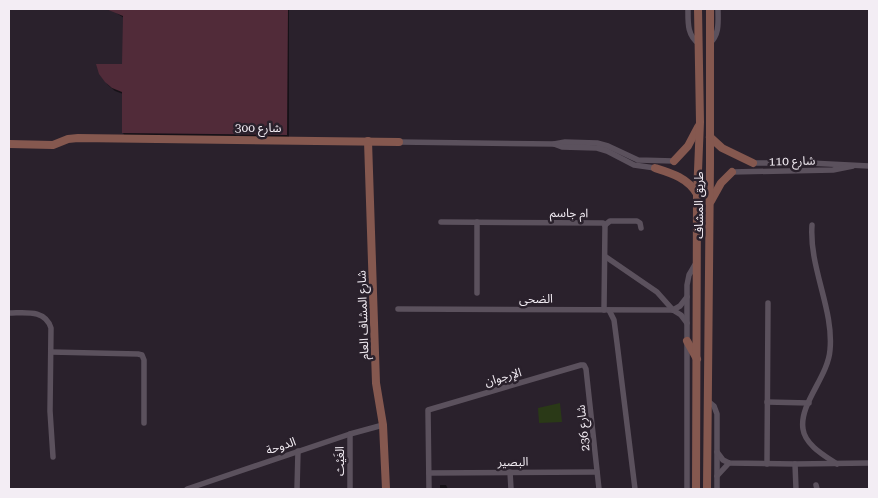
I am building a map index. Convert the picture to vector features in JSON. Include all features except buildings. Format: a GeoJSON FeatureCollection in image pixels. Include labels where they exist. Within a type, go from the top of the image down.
{"type":"FeatureCollection","features":[{"type":"Feature","properties":{"kind":"street"},"geometry":{"type":"LineString","coordinates":[[688,9],[689,30],[692,38],[699,44]]}},
{"type":"Feature","properties":{"kind":"street","name":"طريق المشاف"},"geometry":{"type":"LineString","coordinates":[[696,489],[697,195],[700,122],[698,9]]}},
{"type":"Feature","properties":{"kind":"street","name":"طريق المشاف"},"geometry":{"type":"LineString","coordinates":[[707,489],[710,9]]}},
{"type":"Feature","properties":{"kind":"street"},"geometry":{"type":"LineString","coordinates":[[710,43],[718,32],[718,9]]}},
{"type":"Feature","properties":{"kind":"street"},"geometry":{"type":"LineString","coordinates":[[554,144],[565,142],[597,143],[638,160],[674,161],[688,146],[700,122]]}},
{"type":"Feature","properties":{"kind":"street"},"geometry":{"type":"LineString","coordinates":[[710,136],[722,148],[753,163]]}},
{"type":"Feature","properties":{"kind":"street","name":"شارع 300"},"geometry":{"type":"LineString","coordinates":[[9,144],[53,145],[68,139],[78,138],[368,140],[554,144]]}},
{"type":"Feature","properties":{"kind":"street","name":"شارع المشاف العام"},"geometry":{"type":"LineString","coordinates":[[368,140],[376,382],[383,425],[386,489]]}},
{"type":"Feature","properties":{"kind":"street"},"geometry":{"type":"LineString","coordinates":[[554,144],[562,147],[597,148],[634,165],[655,168],[684,179],[692,186],[697,195]]}},
{"type":"Feature","properties":{"kind":"street","name":"شارع 110"},"geometry":{"type":"LineString","coordinates":[[753,163],[869,166]]}},
{"type":"Feature","properties":{"kind":"street","name":"شارع 110"},"geometry":{"type":"LineString","coordinates":[[732,172],[821,171],[852,166]]}},
{"type":"Feature","properties":{"kind":"street"},"geometry":{"type":"LineString","coordinates":[[709,205],[720,183],[732,172]]}},
{"type":"Feature","properties":{"kind":"street"},"geometry":{"type":"LineString","coordinates":[[605,225],[610,221],[637,221],[640,223],[641,228]]}},
{"type":"Feature","properties":{"kind":"street","name":"ام جاسم"},"geometry":{"type":"LineString","coordinates":[[441,222],[602,223],[605,225],[607,310],[614,320],[635,489]]}},
{"type":"Feature","properties":{"kind":"street"},"geometry":{"type":"LineString","coordinates":[[477,222],[478,293]]}},
{"type":"Feature","properties":{"kind":"street"},"geometry":{"type":"LineString","coordinates":[[812,225],[813,255],[828,320],[831,345],[826,369],[809,403],[803,420],[804,433],[820,452],[837,464]]}},
{"type":"Feature","properties":{"kind":"street"},"geometry":{"type":"LineString","coordinates":[[606,257],[657,292],[673,310],[682,315],[687,323]]}},
{"type":"Feature","properties":{"kind":"street","name":"طريق المشاف"},"geometry":{"type":"LineString","coordinates":[[687,489],[687,297],[689,274],[698,261]]}},
{"type":"Feature","properties":{"kind":"street"},"geometry":{"type":"LineString","coordinates":[[673,310],[680,306],[687,297]]}},
{"type":"Feature","properties":{"kind":"street"},"geometry":{"type":"LineString","coordinates":[[767,464],[768,303]]}},
{"type":"Feature","properties":{"kind":"street","name":"الضحى"},"geometry":{"type":"LineString","coordinates":[[398,309],[673,310]]}},
{"type":"Feature","properties":{"kind":"street"},"geometry":{"type":"LineString","coordinates":[[9,313],[36,313],[46,318],[51,328],[50,411],[53,457]]}},
{"type":"Feature","properties":{"kind":"street"},"geometry":{"type":"LineString","coordinates":[[687,341],[697,360]]}},
{"type":"Feature","properties":{"kind":"street"},"geometry":{"type":"LineString","coordinates":[[51,352],[142,355],[144,360],[144,423]]}},
{"type":"Feature","properties":{"kind":"street","name":"الإرجوان"},"geometry":{"type":"LineString","coordinates":[[429,473],[428,410],[584,365]]}},
{"type":"Feature","properties":{"kind":"street","name":"شارع 236"},"geometry":{"type":"LineString","coordinates":[[584,365],[586,369],[599,489]]}},
{"type":"Feature","properties":{"kind":"street","name":"طريق المشاف"},"geometry":{"type":"LineString","coordinates":[[708,400],[714,406],[717,414],[717,489]]}},
{"type":"Feature","properties":{"kind":"street"},"geometry":{"type":"LineString","coordinates":[[767,402],[809,403]]}},
{"type":"Feature","properties":{"kind":"street","name":"الدوحة"},"geometry":{"type":"LineString","coordinates":[[186,489],[194,488],[350,434],[383,425]]}},
{"type":"Feature","properties":{"kind":"street","name":"الغَيْث"},"geometry":{"type":"LineString","coordinates":[[350,434],[350,489]]}},
{"type":"Feature","properties":{"kind":"street"},"geometry":{"type":"LineString","coordinates":[[297,489],[298,451]]}},
{"type":"Feature","properties":{"kind":"street"},"geometry":{"type":"LineString","coordinates":[[716,452],[720,458],[729,463],[869,463]]}},
{"type":"Feature","properties":{"kind":"street"},"geometry":{"type":"LineString","coordinates":[[717,477],[729,463]]}},
{"type":"Feature","properties":{"kind":"street"},"geometry":{"type":"LineString","coordinates":[[795,464],[796,489]]}},
{"type":"Feature","properties":{"kind":"street"},"geometry":{"type":"LineString","coordinates":[[510,472],[511,489]]}},
{"type":"Feature","properties":{"kind":"street","name":"البصير"},"geometry":{"type":"LineString","coordinates":[[429,473],[597,472]]}},
{"type":"Feature","properties":{"kind":"street"},"geometry":{"type":"LineString","coordinates":[[429,473],[429,489]]}},
{"type":"Feature","properties":{"kind":"green space"},"geometry":{"type":"Polygon","coordinates":[[[560,403],[562,422],[539,423],[538,408],[560,403]]]}}]}
